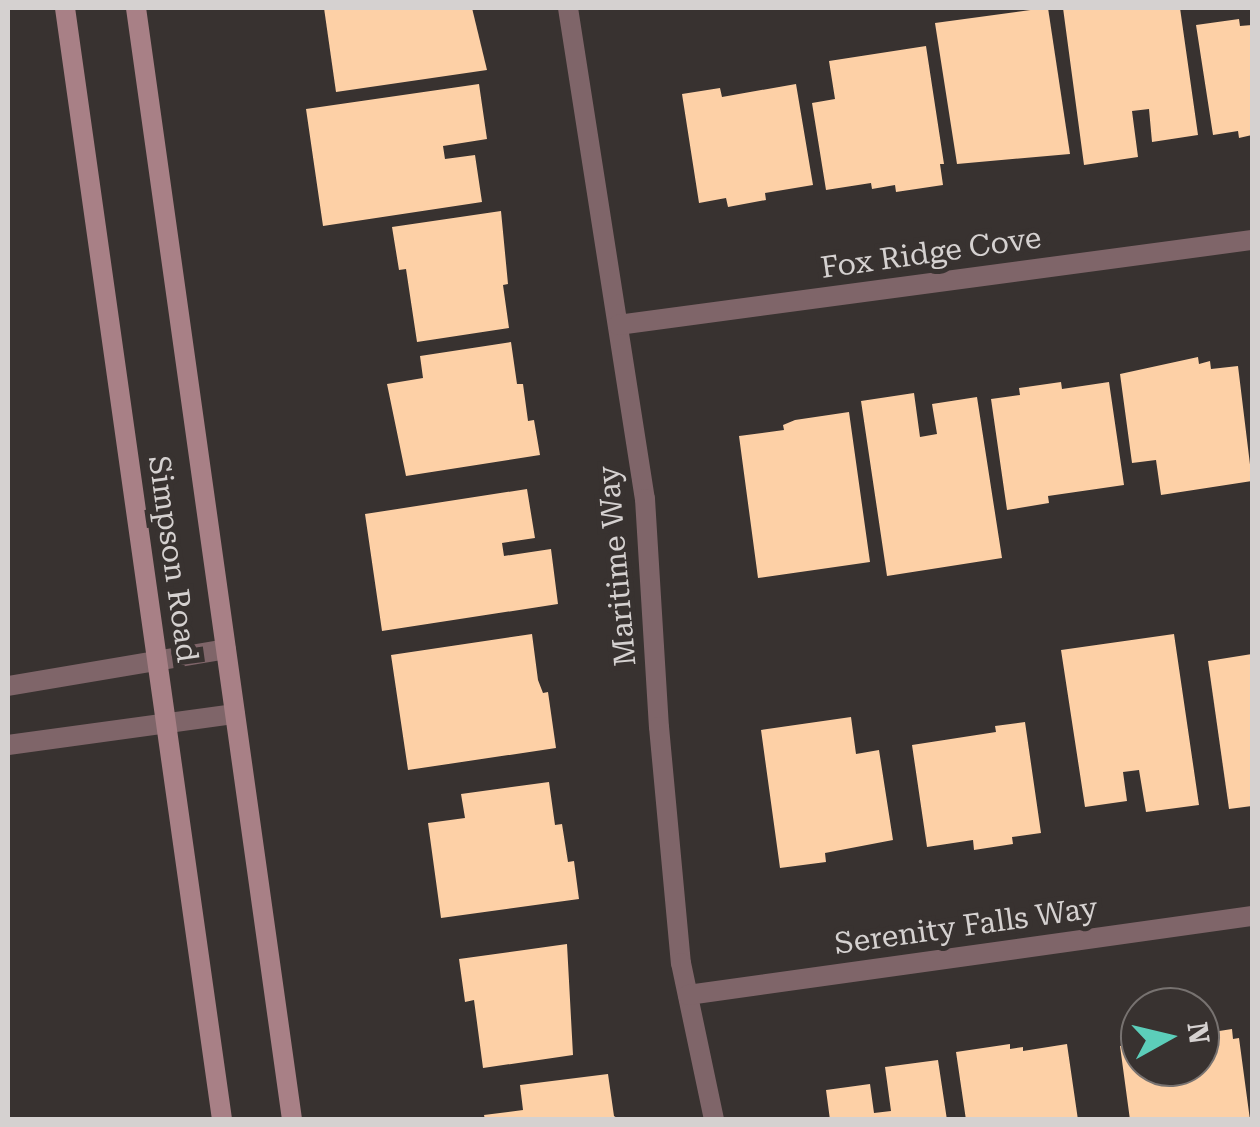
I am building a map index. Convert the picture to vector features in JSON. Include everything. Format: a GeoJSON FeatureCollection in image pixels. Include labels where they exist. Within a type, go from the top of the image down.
{"type":"FeatureCollection","features":[{"type":"Feature","properties":{"kind":"main road","name":"Simpson Road"},"geometry":{"type":"LineString","coordinates":[[65,8],[222,1120]]}},
{"type":"Feature","properties":{"kind":"main road","name":"Simpson Road"},"geometry":{"type":"LineString","coordinates":[[136,8],[292,1120]]}},
{"type":"Feature","properties":{"kind":"street","name":"Maritime Way"},"geometry":{"type":"LineString","coordinates":[[568,8],[646,498],[659,727],[681,963],[714,1120]]}},
{"type":"Feature","properties":{"kind":"street","name":"Fox Ridge Cove"},"geometry":{"type":"LineString","coordinates":[[618,325],[1252,240]]}},
{"type":"Feature","properties":{"kind":"street"},"geometry":{"type":"LineString","coordinates":[[8,686],[226,649]]}},
{"type":"Feature","properties":{"kind":"street"},"geometry":{"type":"LineString","coordinates":[[8,745],[236,714]]}},
{"type":"Feature","properties":{"kind":"street","name":"Serenity Falls Way"},"geometry":{"type":"LineString","coordinates":[[688,995],[1252,916]]}},
{"type":"Feature","properties":{"kind":"building"},"geometry":{"type":"Polygon","coordinates":[[[324,8],[472,8],[487,70],[336,92],[324,8]]]}},
{"type":"Feature","properties":{"kind":"building"},"geometry":{"type":"Polygon","coordinates":[[[1048,8],[1070,154],[957,164],[935,23],[1048,8]]]}},
{"type":"Feature","properties":{"kind":"building"},"geometry":{"type":"Polygon","coordinates":[[[1063,8],[1180,8],[1198,135],[1152,142],[1149,109],[1132,111],[1138,157],[1084,165],[1063,8]]]}},
{"type":"Feature","properties":{"kind":"building"},"geometry":{"type":"Polygon","coordinates":[[[1239,19],[1240,26],[1252,25],[1252,135],[1239,138],[1238,131],[1213,135],[1196,25],[1239,19]]]}},
{"type":"Feature","properties":{"kind":"building"},"geometry":{"type":"Polygon","coordinates":[[[926,46],[944,164],[940,164],[943,185],[896,192],[895,185],[872,189],[871,183],[826,190],[812,103],[835,99],[829,61],[926,46]]]}},
{"type":"Feature","properties":{"kind":"building"},"geometry":{"type":"Polygon","coordinates":[[[479,84],[487,139],[443,146],[445,159],[475,155],[482,202],[323,226],[306,109],[479,84]]]}},
{"type":"Feature","properties":{"kind":"building"},"geometry":{"type":"Polygon","coordinates":[[[796,84],[813,185],[765,193],[766,200],[728,207],[726,198],[699,203],[682,94],[720,88],[722,97],[796,84]]]}},
{"type":"Feature","properties":{"kind":"building"},"geometry":{"type":"Polygon","coordinates":[[[501,211],[508,284],[503,285],[509,328],[417,342],[406,269],[399,270],[392,227],[501,211]]]}},
{"type":"Feature","properties":{"kind":"building"},"geometry":{"type":"Polygon","coordinates":[[[511,342],[517,384],[523,384],[528,421],[534,420],[540,455],[406,476],[387,384],[423,378],[420,356],[511,342]]]}},
{"type":"Feature","properties":{"kind":"building"},"geometry":{"type":"Polygon","coordinates":[[[1198,357],[1199,364],[1210,361],[1211,369],[1238,366],[1252,481],[1161,495],[1156,460],[1132,463],[1120,374],[1198,357]]]}},
{"type":"Feature","properties":{"kind":"building"},"geometry":{"type":"Polygon","coordinates":[[[1061,382],[1062,389],[1109,382],[1124,485],[1048,496],[1049,503],[1007,510],[991,399],[1020,395],[1019,388],[1061,382]]]}},
{"type":"Feature","properties":{"kind":"building"},"geometry":{"type":"Polygon","coordinates":[[[914,393],[920,437],[937,434],[932,404],[977,397],[1002,558],[887,576],[861,401],[914,393]]]}},
{"type":"Feature","properties":{"kind":"building"},"geometry":{"type":"Polygon","coordinates":[[[849,412],[870,562],[758,578],[739,436],[784,430],[783,425],[795,420],[849,412]]]}},
{"type":"Feature","properties":{"kind":"building"},"geometry":{"type":"Polygon","coordinates":[[[527,489],[535,538],[502,543],[504,556],[551,549],[558,604],[382,631],[365,514],[527,489]]]}},
{"type":"Feature","properties":{"kind":"building"},"geometry":{"type":"Polygon","coordinates":[[[532,634],[538,680],[543,693],[548,692],[556,748],[408,770],[391,655],[532,634]]]}},
{"type":"Feature","properties":{"kind":"building"},"geometry":{"type":"Polygon","coordinates":[[[1174,634],[1199,805],[1146,812],[1139,770],[1123,772],[1127,801],[1085,807],[1061,650],[1174,634]]]}},
{"type":"Feature","properties":{"kind":"building"},"geometry":{"type":"Polygon","coordinates":[[[1252,654],[1252,806],[1229,809],[1208,661],[1252,654]]]}},
{"type":"Feature","properties":{"kind":"building"},"geometry":{"type":"Polygon","coordinates":[[[851,717],[856,754],[879,750],[893,840],[825,853],[826,862],[780,868],[761,730],[851,717]]]}},
{"type":"Feature","properties":{"kind":"building"},"geometry":{"type":"Polygon","coordinates":[[[1025,722],[1041,833],[1012,837],[1013,844],[974,850],[973,840],[927,847],[912,745],[996,732],[995,726],[1025,722]]]}},
{"type":"Feature","properties":{"kind":"building"},"geometry":{"type":"Polygon","coordinates":[[[549,782],[555,825],[562,824],[568,862],[574,861],[579,899],[441,918],[428,823],[465,818],[461,794],[549,782]]]}},
{"type":"Feature","properties":{"kind":"building"},"geometry":{"type":"Polygon","coordinates":[[[567,944],[573,1055],[483,1068],[474,1000],[465,1002],[459,959],[567,944]]]}},
{"type":"Feature","properties":{"kind":"building"},"geometry":{"type":"Polygon","coordinates":[[[1232,1029],[1233,1039],[1239,1038],[1250,1120],[1130,1120],[1126,1087],[1220,1087],[1220,1031],[1232,1029]]]}},
{"type":"Feature","properties":{"kind":"building"},"geometry":{"type":"Polygon","coordinates":[[[1010,1044],[1010,1049],[1023,1047],[1023,1051],[1067,1044],[1078,1120],[966,1120],[956,1052],[1010,1044]]]}},
{"type":"Feature","properties":{"kind":"building"},"geometry":{"type":"Polygon","coordinates":[[[938,1060],[947,1120],[830,1120],[826,1090],[870,1084],[874,1113],[891,1111],[885,1067],[938,1060]]]}},
{"type":"Feature","properties":{"kind":"building"},"geometry":{"type":"Polygon","coordinates":[[[608,1074],[614,1116],[620,1120],[485,1120],[484,1115],[523,1110],[520,1085],[608,1074]]]}}]}
